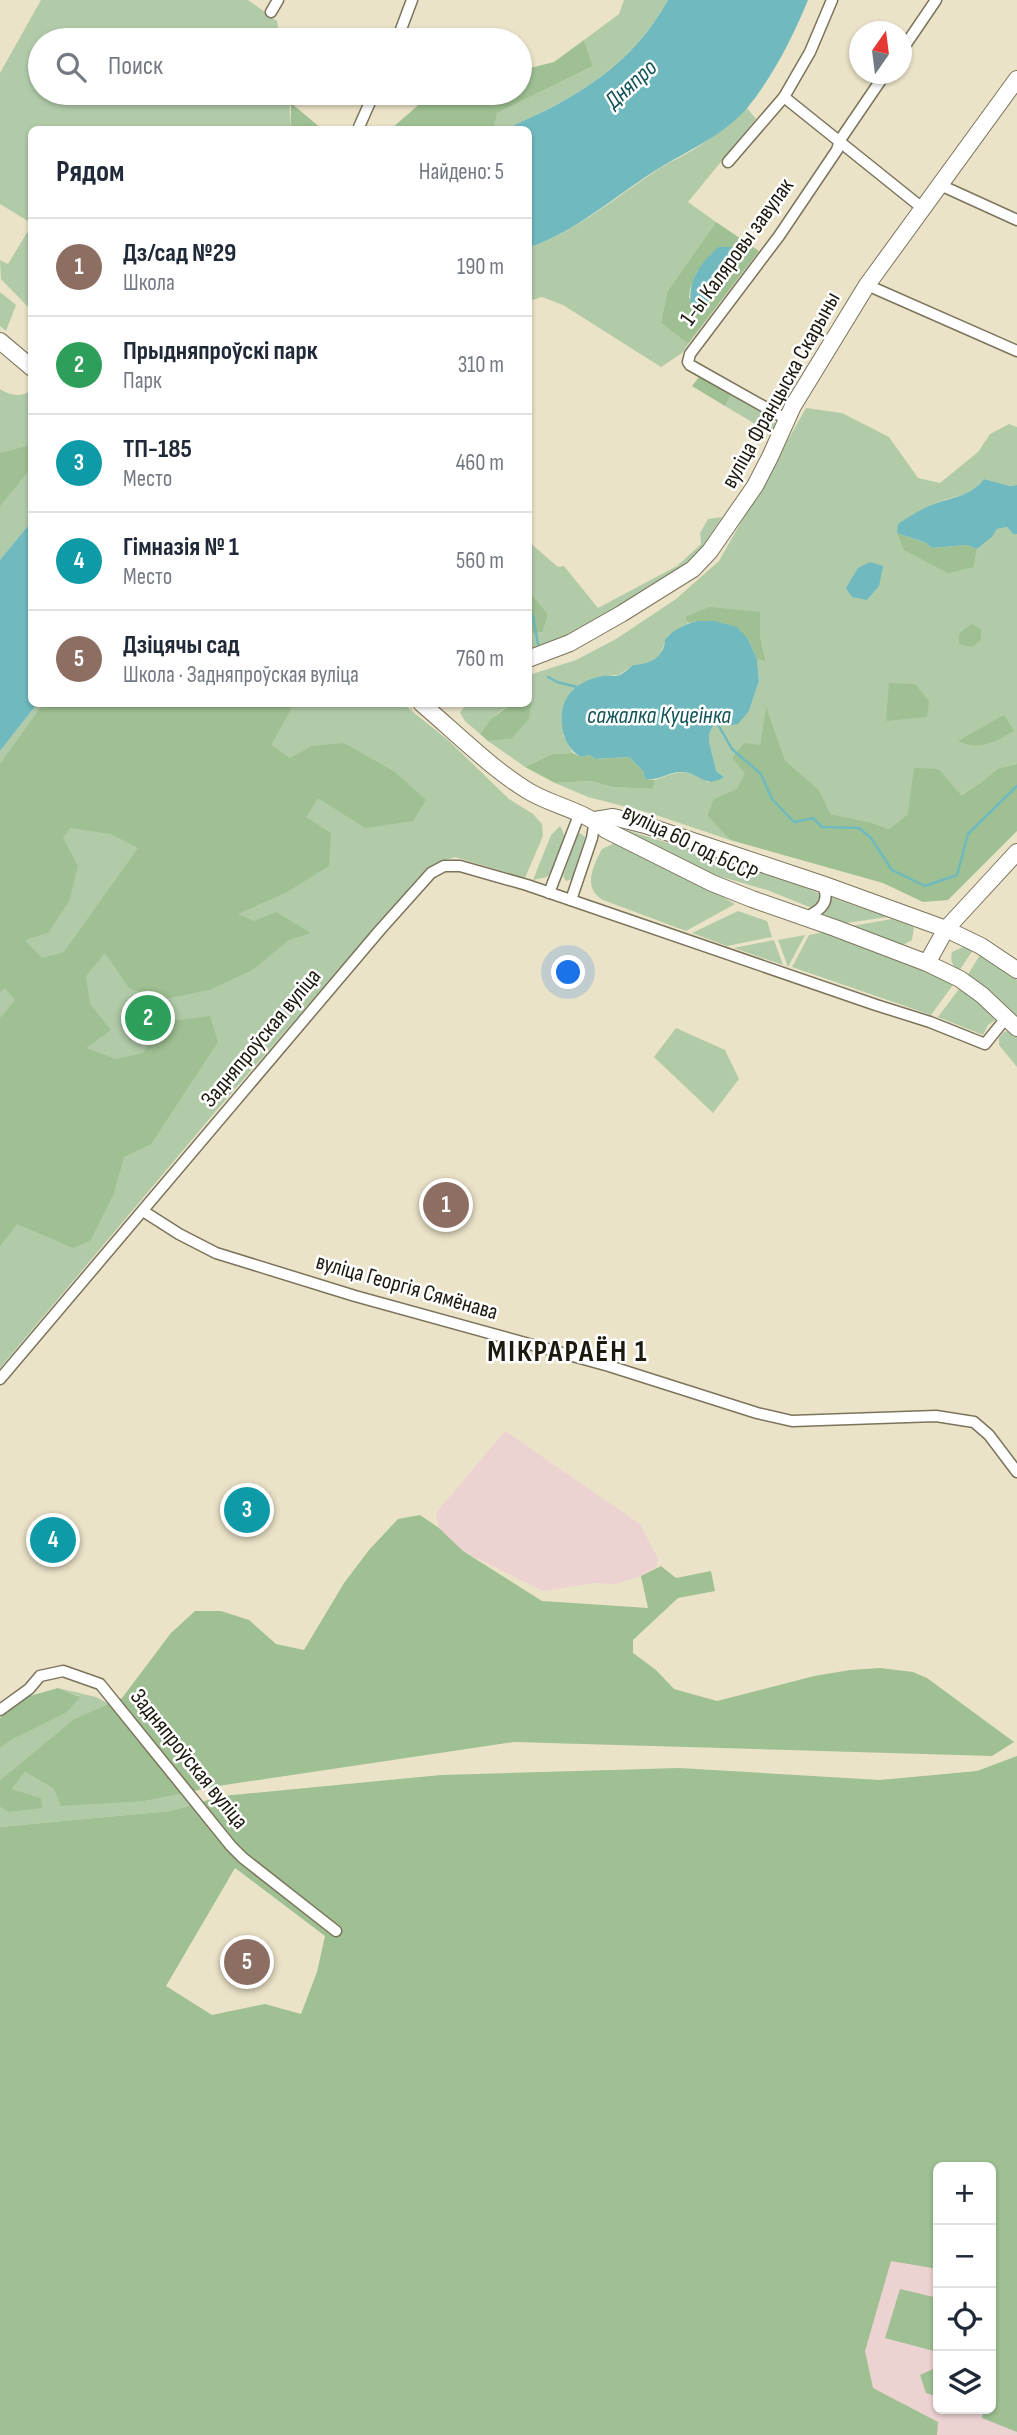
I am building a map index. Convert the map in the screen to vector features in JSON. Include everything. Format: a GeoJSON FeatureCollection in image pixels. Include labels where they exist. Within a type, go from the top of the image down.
{"type":"FeatureCollection","features":[{"type":"Feature","properties":{"kind":"main road","name":"вуліца Францыска Скарыны"},"geometry":{"type":"LineString","coordinates":[[532,657],[592,631],[693,569],[710,551],[737,514],[771,457],[786,419],[867,285],[921,207],[1017,79]]}},
{"type":"Feature","properties":{"kind":"main road"},"geometry":{"type":"LineString","coordinates":[[0,341],[28,365]]}},
{"type":"Feature","properties":{"kind":"main road"},"geometry":{"type":"LineString","coordinates":[[429,707],[531,793],[587,817]]}},
{"type":"Feature","properties":{"kind":"main road","name":"вуліца 60 год БССР"},"geometry":{"type":"LineString","coordinates":[[587,817],[613,817],[645,825],[822,884],[946,929],[981,946],[1017,970]]}},
{"type":"Feature","properties":{"kind":"main road","name":"вуліца 60 год БССР"},"geometry":{"type":"LineString","coordinates":[[587,817],[606,830],[712,883],[927,963],[960,979],[1012,1023]]}},
{"type":"Feature","properties":{"kind":"main road"},"geometry":{"type":"LineString","coordinates":[[927,963],[946,929],[1017,852]]}},
{"type":"Feature","properties":{"kind":"street"},"geometry":{"type":"LineString","coordinates":[[271,12],[278,0]]}},
{"type":"Feature","properties":{"kind":"street"},"geometry":{"type":"LineString","coordinates":[[402,28],[412,0]]}},
{"type":"Feature","properties":{"kind":"street"},"geometry":{"type":"LineString","coordinates":[[727,162],[784,97],[810,52],[832,0]]}},
{"type":"Feature","properties":{"kind":"street"},"geometry":{"type":"LineString","coordinates":[[912,34],[936,0]]}},
{"type":"Feature","properties":{"kind":"street","name":"1-ы Каляровы завулак"},"geometry":{"type":"LineString","coordinates":[[786,419],[688,362],[690,354],[779,236],[837,150],[839,140],[878,84]]}},
{"type":"Feature","properties":{"kind":"street"},"geometry":{"type":"LineString","coordinates":[[784,97],[921,207]]}},
{"type":"Feature","properties":{"kind":"street"},"geometry":{"type":"LineString","coordinates":[[359,126],[369,105]]}},
{"type":"Feature","properties":{"kind":"street"},"geometry":{"type":"LineString","coordinates":[[938,184],[1017,220]]}},
{"type":"Feature","properties":{"kind":"street"},"geometry":{"type":"LineString","coordinates":[[867,285],[1017,351]]}},
{"type":"Feature","properties":{"kind":"street"},"geometry":{"type":"LineString","coordinates":[[549,893],[587,817]]}},
{"type":"Feature","properties":{"kind":"street"},"geometry":{"type":"LineString","coordinates":[[571,900],[593,838],[587,817]]}},
{"type":"Feature","properties":{"kind":"street","name":"Задняпроўская вуліца"},"geometry":{"type":"LineString","coordinates":[[0,1379],[431,873],[444,866],[460,866],[571,900],[930,1021],[985,1044],[1012,1023]]}},
{"type":"Feature","properties":{"kind":"street"},"geometry":{"type":"LineString","coordinates":[[806,917],[820,911],[825,904],[826,892],[822,884]]}},
{"type":"Feature","properties":{"kind":"street","name":"вуліца Георгія Сямёнава"},"geometry":{"type":"LineString","coordinates":[[143,1211],[171,1230],[216,1253],[355,1296],[597,1362],[765,1415],[792,1421],[936,1416],[974,1422],[989,1435],[1017,1472]]}},
{"type":"Feature","properties":{"kind":"street","name":"Задняпроўская вуліца"},"geometry":{"type":"LineString","coordinates":[[0,1710],[29,1689],[40,1676],[63,1671],[100,1684],[231,1846],[336,1931]]}},
{"type":"Feature","properties":{"kind":"shaded area"},"geometry":{"type":"Polygon","coordinates":[[[505,1431],[640,1524],[658,1558],[657,1566],[641,1576],[617,1584],[593,1583],[543,1591],[462,1551],[439,1528],[436,1513],[505,1431]]]}},
{"type":"Feature","properties":{"kind":"shaded area"},"geometry":{"type":"Polygon","coordinates":[[[895,2215],[933,2226],[933,2414],[996,2414],[996,2245],[1017,2251],[1017,2435],[765,2435],[895,2215]]]}},
{"type":"Feature","properties":{"kind":"green space"},"geometry":{"type":"Polygon","coordinates":[[[41,0],[248,0],[277,21],[278,28],[28,28],[28,105],[290,105],[291,126],[28,126],[28,221],[0,204],[0,73],[41,0]]]}},
{"type":"Feature","properties":{"kind":"green space"},"geometry":{"type":"Polygon","coordinates":[[[624,0],[668,0],[644,36],[598,78],[525,121],[512,126],[494,126],[496,113],[513,105],[532,105],[532,96],[593,66],[584,40],[619,14],[624,0]]]}},
{"type":"Feature","properties":{"kind":"green space"},"geometry":{"type":"Polygon","coordinates":[[[584,40],[593,66],[532,96],[532,68],[554,62],[584,40]]]}},
{"type":"Feature","properties":{"kind":"green space"},"geometry":{"type":"Polygon","coordinates":[[[291,105],[293,105],[318,126],[291,126],[291,105]]]}},
{"type":"Feature","properties":{"kind":"green space"},"geometry":{"type":"Polygon","coordinates":[[[418,105],[513,105],[497,113],[494,126],[394,126],[418,105]]]}},
{"type":"Feature","properties":{"kind":"green space"},"geometry":{"type":"Polygon","coordinates":[[[747,108],[756,119],[688,202],[716,222],[667,292],[661,323],[688,344],[682,353],[661,367],[563,305],[542,297],[532,300],[532,246],[560,234],[593,214],[723,129],[747,108]]]}},
{"type":"Feature","properties":{"kind":"green space"},"geometry":{"type":"Polygon","coordinates":[[[716,222],[759,251],[688,344],[661,323],[667,292],[716,222]],[[697,271],[689,298],[701,307],[710,302],[730,273],[697,271]]]}},
{"type":"Feature","properties":{"kind":"green space"},"geometry":{"type":"Polygon","coordinates":[[[28,231],[28,307],[1,279],[0,260],[8,264],[28,231]]]}},
{"type":"Feature","properties":{"kind":"green space"},"geometry":{"type":"Polygon","coordinates":[[[0,292],[16,305],[6,331],[0,326],[0,292]]]}},
{"type":"Feature","properties":{"kind":"green space"},"geometry":{"type":"Polygon","coordinates":[[[699,377],[731,395],[725,406],[692,386],[699,377]]]}},
{"type":"Feature","properties":{"kind":"green space"},"geometry":{"type":"Polygon","coordinates":[[[0,389],[16,395],[28,392],[28,526],[0,560],[0,389]]]}},
{"type":"Feature","properties":{"kind":"green space"},"geometry":{"type":"Polygon","coordinates":[[[731,395],[771,417],[775,423],[772,434],[725,406],[731,395]]]}},
{"type":"Feature","properties":{"kind":"green space"},"geometry":{"type":"Polygon","coordinates":[[[806,408],[842,413],[889,437],[918,478],[940,483],[978,452],[990,434],[1009,424],[1017,427],[1017,485],[1010,486],[984,479],[968,492],[931,506],[897,533],[974,567],[977,549],[992,537],[996,529],[1007,527],[1013,534],[1017,534],[1017,764],[999,768],[960,795],[939,769],[908,814],[889,829],[829,814],[819,790],[785,760],[766,709],[760,745],[737,790],[715,799],[707,814],[730,840],[650,813],[588,797],[555,783],[590,781],[612,787],[653,789],[655,780],[681,772],[693,774],[708,782],[724,777],[716,771],[709,734],[721,714],[749,711],[759,681],[757,659],[766,660],[760,636],[760,612],[685,617],[688,623],[667,636],[660,655],[641,665],[633,665],[619,675],[604,676],[563,735],[573,753],[552,754],[525,767],[488,741],[511,739],[528,707],[532,707],[532,674],[576,660],[616,639],[676,599],[719,561],[806,408]]]}},
{"type":"Feature","properties":{"kind":"green space"},"geometry":{"type":"Polygon","coordinates":[[[28,446],[28,472],[0,506],[0,453],[28,446]]]}},
{"type":"Feature","properties":{"kind":"green space"},"geometry":{"type":"Polygon","coordinates":[[[722,517],[697,555],[665,582],[579,633],[532,652],[532,633],[543,632],[548,614],[532,595],[532,545],[558,567],[564,566],[598,608],[677,566],[701,544],[700,533],[708,519],[722,517]]]}},
{"type":"Feature","properties":{"kind":"green space"},"geometry":{"type":"Polygon","coordinates":[[[897,533],[926,543],[932,548],[967,545],[977,549],[974,567],[948,573],[904,550],[897,533]]]}},
{"type":"Feature","properties":{"kind":"green space"},"geometry":{"type":"Polygon","coordinates":[[[532,595],[548,614],[543,632],[532,634],[532,595]]]}},
{"type":"Feature","properties":{"kind":"green space"},"geometry":{"type":"Polygon","coordinates":[[[710,607],[760,612],[760,636],[766,661],[757,659],[748,639],[697,621],[688,623],[685,617],[710,607]]]}},
{"type":"Feature","properties":{"kind":"green space"},"geometry":{"type":"Polygon","coordinates":[[[971,624],[981,629],[981,640],[972,647],[959,644],[959,634],[971,624]]]}},
{"type":"Feature","properties":{"kind":"green space"},"geometry":{"type":"Polygon","coordinates":[[[889,683],[915,684],[929,701],[927,717],[886,721],[889,683]]]}},
{"type":"Feature","properties":{"kind":"green space"},"geometry":{"type":"Polygon","coordinates":[[[35,707],[407,707],[448,740],[509,799],[533,814],[542,824],[543,836],[525,878],[455,857],[434,864],[417,879],[216,1111],[0,1368],[0,751],[35,707]]]}},
{"type":"Feature","properties":{"kind":"green space"},"geometry":{"type":"Polygon","coordinates":[[[41,707],[291,707],[271,745],[290,758],[312,746],[344,743],[395,772],[426,800],[413,821],[365,828],[318,798],[306,817],[331,833],[329,866],[287,892],[238,914],[254,921],[276,912],[311,933],[289,940],[252,970],[209,990],[160,1000],[129,988],[105,953],[86,976],[90,1004],[111,1030],[86,1048],[116,1059],[143,1053],[163,1022],[210,1016],[218,1042],[151,1144],[124,1157],[114,1193],[90,1241],[73,1248],[17,1224],[0,1246],[0,1018],[15,1000],[5,988],[0,993],[0,764],[41,707]],[[70,828],[63,838],[78,866],[69,901],[48,933],[25,940],[42,958],[64,952],[138,848],[111,834],[70,828]]]}},
{"type":"Feature","properties":{"kind":"green space"},"geometry":{"type":"Polygon","coordinates":[[[464,707],[507,707],[500,711],[480,734],[460,713],[464,707]]]}},
{"type":"Feature","properties":{"kind":"green space"},"geometry":{"type":"Polygon","coordinates":[[[507,707],[530,707],[529,719],[511,739],[488,741],[480,734],[491,719],[507,707]]]}},
{"type":"Feature","properties":{"kind":"green space"},"geometry":{"type":"Polygon","coordinates":[[[766,707],[785,760],[819,790],[830,814],[889,829],[908,814],[914,768],[939,769],[961,795],[999,768],[1017,764],[1017,831],[948,900],[923,902],[883,883],[730,840],[707,815],[714,799],[737,789],[745,773],[732,758],[744,743],[760,745],[766,707]]]}},
{"type":"Feature","properties":{"kind":"green space"},"geometry":{"type":"Polygon","coordinates":[[[1004,715],[1014,731],[980,745],[958,741],[1004,715]]]}},
{"type":"Feature","properties":{"kind":"green space"},"geometry":{"type":"Polygon","coordinates":[[[573,753],[581,757],[590,755],[595,759],[629,757],[643,771],[645,779],[655,780],[653,789],[612,787],[590,781],[555,783],[525,767],[552,754],[573,753]]]}},
{"type":"Feature","properties":{"kind":"green space"},"geometry":{"type":"Polygon","coordinates":[[[610,825],[784,879],[818,893],[821,902],[812,908],[767,890],[712,874],[610,825]]]}},
{"type":"Feature","properties":{"kind":"green space"},"geometry":{"type":"Polygon","coordinates":[[[560,826],[564,846],[559,860],[547,877],[533,880],[551,835],[560,826]]]}},
{"type":"Feature","properties":{"kind":"green space"},"geometry":{"type":"Polygon","coordinates":[[[580,833],[585,837],[572,879],[566,881],[563,876],[580,833]]]}},
{"type":"Feature","properties":{"kind":"green space"},"geometry":{"type":"Polygon","coordinates":[[[615,843],[701,884],[735,904],[686,931],[603,900],[593,889],[591,876],[602,849],[615,843]]]}},
{"type":"Feature","properties":{"kind":"green space"},"geometry":{"type":"Polygon","coordinates":[[[830,897],[888,917],[846,923],[823,914],[830,897]]]}},
{"type":"Feature","properties":{"kind":"green space"},"geometry":{"type":"Polygon","coordinates":[[[738,911],[767,921],[772,937],[727,946],[692,933],[738,911]]]}},
{"type":"Feature","properties":{"kind":"green space"},"geometry":{"type":"Polygon","coordinates":[[[892,919],[914,927],[912,940],[898,944],[852,926],[892,919]]]}},
{"type":"Feature","properties":{"kind":"green space"},"geometry":{"type":"Polygon","coordinates":[[[824,932],[931,973],[953,985],[931,1015],[792,967],[809,935],[824,932]]]}},
{"type":"Feature","properties":{"kind":"green space"},"geometry":{"type":"Polygon","coordinates":[[[805,935],[788,967],[778,940],[805,935]]]}},
{"type":"Feature","properties":{"kind":"green space"},"geometry":{"type":"Polygon","coordinates":[[[774,940],[783,965],[734,948],[774,940]]]}},
{"type":"Feature","properties":{"kind":"green space"},"geometry":{"type":"Polygon","coordinates":[[[963,947],[973,950],[959,971],[952,963],[952,952],[963,947]]]}},
{"type":"Feature","properties":{"kind":"green space"},"geometry":{"type":"Polygon","coordinates":[[[980,955],[1017,980],[1017,1020],[993,993],[967,976],[980,955]]]}},
{"type":"Feature","properties":{"kind":"green space"},"geometry":{"type":"Polygon","coordinates":[[[959,989],[979,1003],[995,1020],[988,1025],[983,1035],[938,1017],[959,989]]]}},
{"type":"Feature","properties":{"kind":"green space"},"geometry":{"type":"Polygon","coordinates":[[[676,1028],[725,1050],[739,1079],[713,1113],[654,1057],[676,1028]]]}},
{"type":"Feature","properties":{"kind":"green space"},"geometry":{"type":"Polygon","coordinates":[[[1011,1030],[1017,1035],[1017,1067],[999,1045],[999,1038],[1004,1032],[1011,1030]]]}},
{"type":"Feature","properties":{"kind":"green space"},"geometry":{"type":"Polygon","coordinates":[[[420,1515],[439,1528],[463,1551],[542,1601],[648,1608],[641,1576],[661,1566],[676,1578],[711,1571],[715,1591],[678,1598],[633,1640],[633,1653],[656,1670],[674,1689],[717,1701],[814,1676],[850,1670],[880,1668],[913,1672],[927,1678],[1014,1742],[992,1756],[514,1742],[218,1786],[145,1801],[61,1806],[54,1789],[25,1772],[11,1789],[41,1798],[42,1808],[8,1812],[0,1807],[0,1780],[74,1719],[122,1698],[171,1633],[195,1611],[221,1611],[249,1620],[276,1644],[304,1650],[344,1583],[369,1550],[398,1519],[420,1515]]]}},
{"type":"Feature","properties":{"kind":"green space"},"geometry":{"type":"Polygon","coordinates":[[[58,1688],[96,1697],[109,1704],[74,1719],[0,1780],[0,1748],[79,1696],[58,1688]]]}},
{"type":"Feature","properties":{"kind":"green space"},"geometry":{"type":"Polygon","coordinates":[[[58,1688],[80,1697],[67,1712],[0,1748],[0,1718],[26,1697],[58,1688]]]}},
{"type":"Feature","properties":{"kind":"green space"},"geometry":{"type":"Polygon","coordinates":[[[1017,1756],[1017,2432],[982,2418],[983,2414],[996,2414],[996,2162],[933,2162],[933,2268],[891,2261],[865,2351],[873,2388],[938,2422],[937,2435],[0,2435],[0,1827],[170,1811],[222,1796],[441,1775],[679,1768],[880,1780],[977,1771],[1017,1756]],[[235,1868],[166,1986],[212,2015],[265,2004],[301,2014],[317,1972],[325,1936],[235,1868]]]}},
{"type":"Feature","properties":{"kind":"green space"},"geometry":{"type":"Polygon","coordinates":[[[25,1772],[54,1789],[145,1801],[182,1793],[190,1805],[170,1811],[0,1827],[0,1807],[8,1812],[10,1789],[25,1772]]]}},
{"type":"Feature","properties":{"kind":"green space"},"geometry":{"type":"Polygon","coordinates":[[[900,2289],[933,2297],[933,2351],[885,2338],[900,2289]]]}},
{"type":"Feature","properties":{"kind":"green space"},"geometry":{"type":"Polygon","coordinates":[[[933,2369],[933,2395],[926,2393],[920,2375],[933,2369]]]}},
{"type":"Feature","properties":{"kind":"water","name":"Дняпро"},"geometry":{"type":"Polygon","coordinates":[[[668,0],[808,0],[774,69],[738,117],[716,135],[656,170],[578,224],[532,246],[532,126],[512,126],[555,106],[599,78],[637,44],[668,0]]]}},
{"type":"Feature","properties":{"kind":"water"},"geometry":{"type":"Polygon","coordinates":[[[719,247],[731,247],[735,256],[729,272],[715,296],[700,306],[692,307],[690,298],[696,274],[706,259],[719,247]]]}},
{"type":"Feature","properties":{"kind":"water"},"geometry":{"type":"Polygon","coordinates":[[[984,479],[1010,486],[1017,485],[1017,534],[1013,534],[1007,527],[997,529],[992,537],[977,549],[967,545],[932,548],[926,543],[897,533],[898,524],[911,515],[967,493],[984,479]]]}},
{"type":"Feature","properties":{"kind":"water"},"geometry":{"type":"Polygon","coordinates":[[[28,526],[28,707],[35,707],[0,751],[0,560],[28,526]]]}},
{"type":"Feature","properties":{"kind":"water"},"geometry":{"type":"Polygon","coordinates":[[[870,562],[883,566],[879,586],[867,600],[852,597],[846,588],[858,568],[870,562]]]}},
{"type":"Feature","properties":{"kind":"water","name":"сажалка Куцеінка"},"geometry":{"type":"Polygon","coordinates":[[[697,621],[714,621],[737,627],[748,639],[757,659],[759,681],[749,711],[738,724],[727,726],[721,715],[709,734],[716,771],[724,777],[712,782],[689,773],[678,772],[645,779],[643,771],[629,757],[595,759],[590,755],[581,757],[573,751],[565,739],[562,725],[563,706],[571,692],[593,678],[620,675],[633,665],[652,660],[660,654],[671,633],[697,621]]]}},
{"type":"Feature","properties":{"kind":"waterway"},"geometry":{"type":"LineString","coordinates":[[532,616],[538,644]]}},
{"type":"Feature","properties":{"kind":"waterway"},"geometry":{"type":"LineString","coordinates":[[548,677],[577,687]]}},
{"type":"Feature","properties":{"kind":"waterway"},"geometry":{"type":"LineString","coordinates":[[716,721],[732,749],[761,774],[772,799],[794,822],[813,818],[822,827],[859,828],[871,838],[892,870],[925,886],[957,875],[968,834],[1017,786]]}},
{"type":"Feature","properties":{"kind":"place","name":"Прыдняпроўскі парк"},"geometry":{"type":"Point","coordinates":[148,1018]}},
{"type":"Feature","properties":{"kind":"place","name":"Дз/сад №29"},"geometry":{"type":"Point","coordinates":[446,1205]}},
{"type":"Feature","properties":{"kind":"place","name":"ТП-185"},"geometry":{"type":"Point","coordinates":[247,1510]}},
{"type":"Feature","properties":{"kind":"place","name":"Гімназія № 1"},"geometry":{"type":"Point","coordinates":[53,1540]}},
{"type":"Feature","properties":{"kind":"place","name":"Дзіцячы сад"},"geometry":{"type":"Point","coordinates":[247,1962]}},
{"type":"Feature","properties":{"kind":"district","name":"МІКРАРАЁН 1"},"geometry":{"type":"Point","coordinates":[568,1352]}}]}
